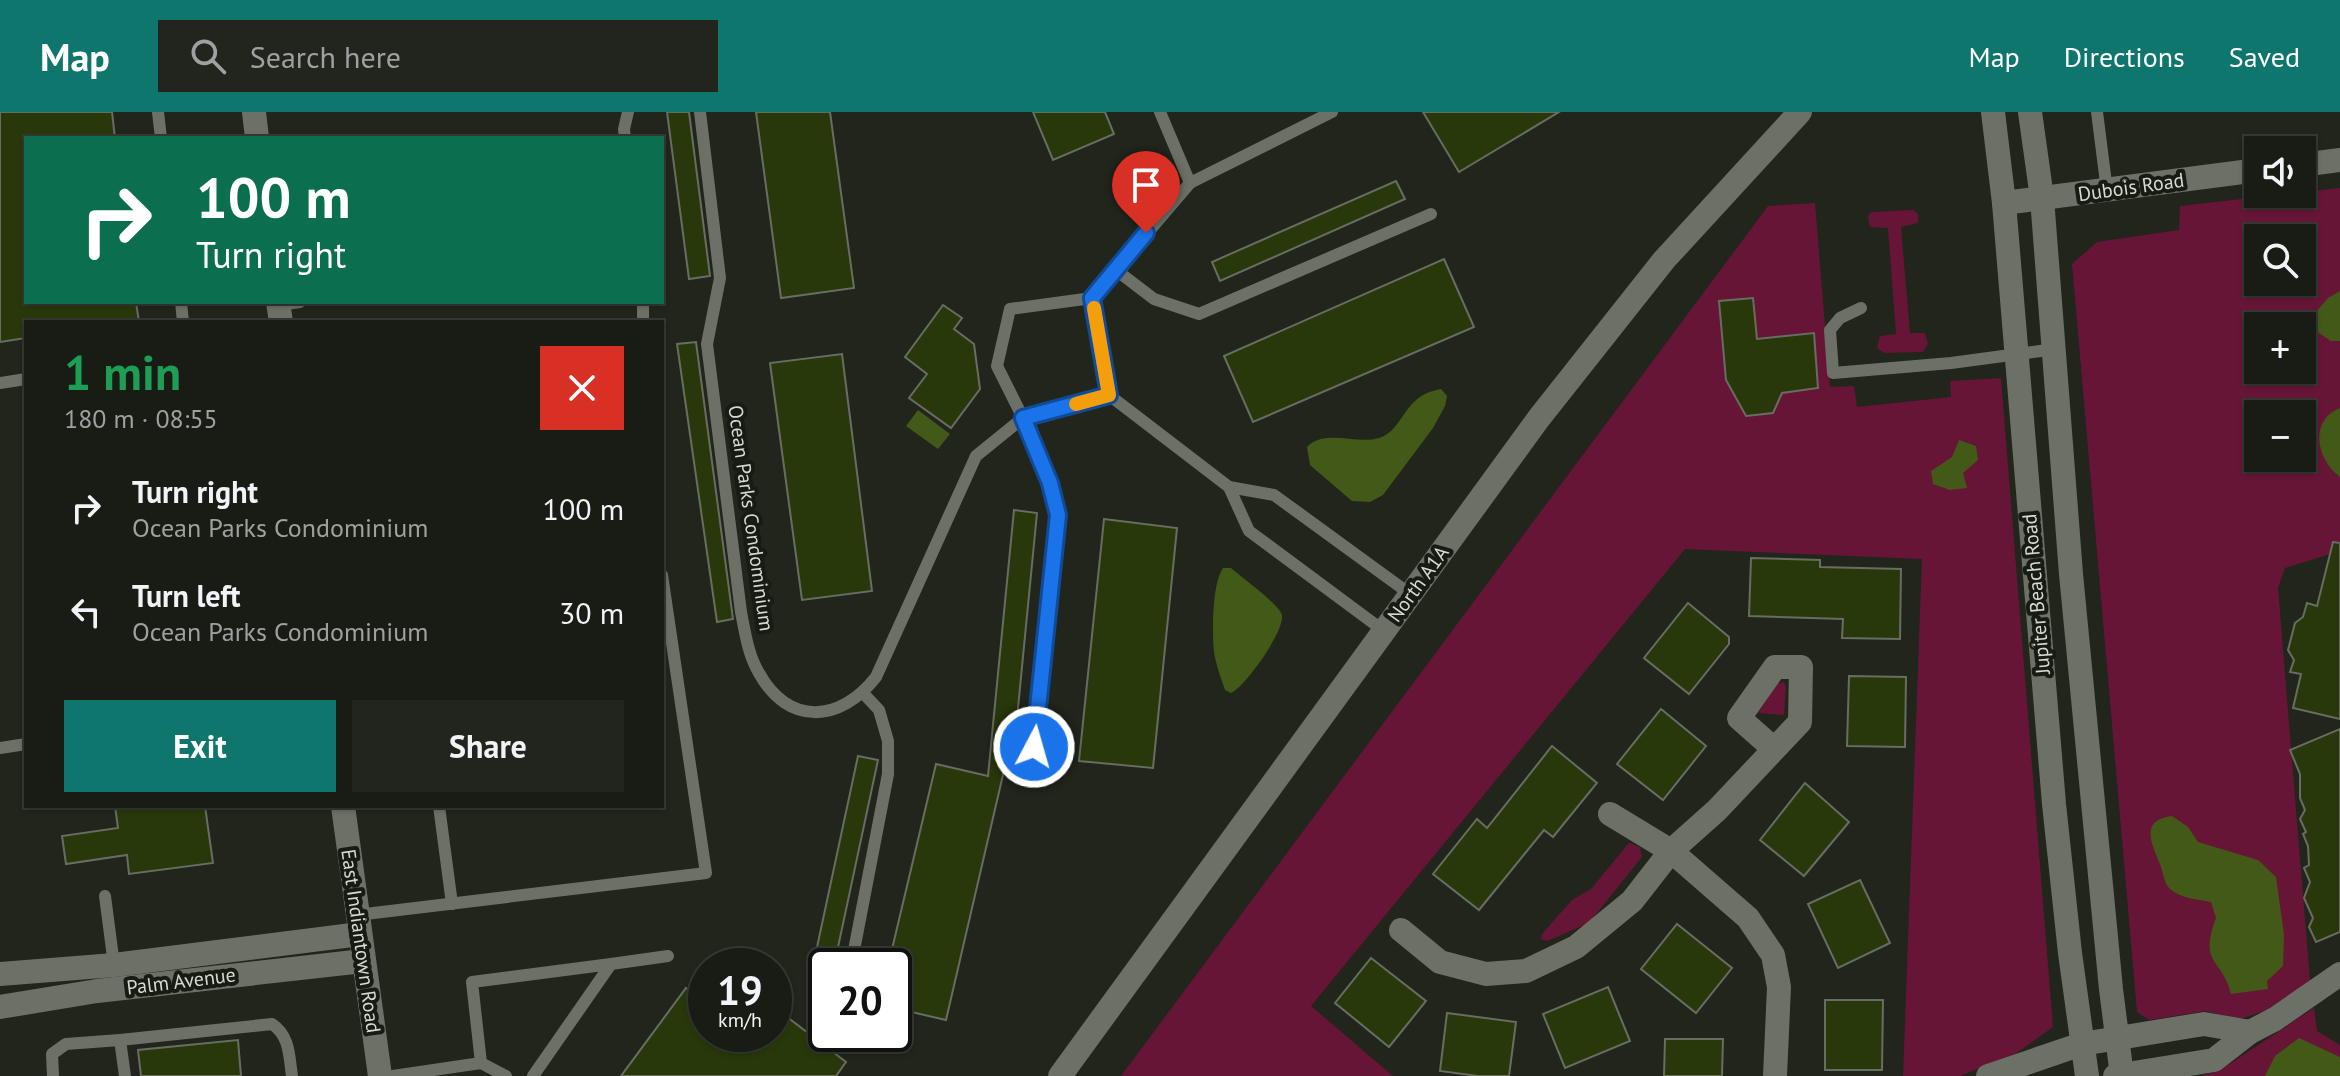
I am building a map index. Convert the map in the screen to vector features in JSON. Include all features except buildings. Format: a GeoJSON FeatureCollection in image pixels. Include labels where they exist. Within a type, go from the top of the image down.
{"type":"FeatureCollection","features":[{"type":"Feature","properties":{"kind":"street"},"geometry":{"type":"LineString","coordinates":[[254,112],[257,136]]}},
{"type":"Feature","properties":{"kind":"street","name":"Jupiter Beach Road"},"geometry":{"type":"LineString","coordinates":[[1993,112],[2004,203],[2054,804],[2087,1076]]}},
{"type":"Feature","properties":{"kind":"street","name":"Jupiter Beach Road"},"geometry":{"type":"LineString","coordinates":[[2030,112],[2042,198],[2071,574],[2120,1076]]}},
{"type":"Feature","properties":{"kind":"street","name":"North A1A"},"geometry":{"type":"LineString","coordinates":[[1060,1076],[1539,418],[1664,260],[1788,118]]}},
{"type":"Feature","properties":{"kind":"street"},"geometry":{"type":"LineString","coordinates":[[2316,163],[2340,160]]}},
{"type":"Feature","properties":{"kind":"street","name":"Dubois Road"},"geometry":{"type":"LineString","coordinates":[[2004,203],[2244,172]]}},
{"type":"Feature","properties":{"kind":"street"},"geometry":{"type":"LineString","coordinates":[[1401,930],[1440,962],[1486,974],[1526,971],[1576,947],[1632,901],[1671,851],[1717,810],[1774,749]]}},
{"type":"Feature","properties":{"kind":"street","name":"East Indiantown Road"},"geometry":{"type":"LineString","coordinates":[[343,808],[380,1076]]}},
{"type":"Feature","properties":{"kind":"street"},"geometry":{"type":"LineString","coordinates":[[1610,814],[1671,851],[1748,918],[1773,955],[1779,987],[1775,1076]]}},
{"type":"Feature","properties":{"kind":"street","name":"Palm Avenue"},"geometry":{"type":"LineString","coordinates":[[0,974],[114,965],[358,924]]}},
{"type":"Feature","properties":{"kind":"street","name":"Palm Avenue"},"geometry":{"type":"LineString","coordinates":[[0,1007],[113,989],[363,961]]}},
{"type":"Feature","properties":{"kind":"street"},"geometry":{"type":"LineString","coordinates":[[2120,1076],[2214,1060],[2250,1032],[2275,1019],[2340,974]]}},
{"type":"Feature","properties":{"kind":"street"},"geometry":{"type":"LineString","coordinates":[[1988,1076],[2082,1044],[2117,1038],[2204,1024],[2250,1032]]}},
{"type":"Feature","properties":{"kind":"lane"},"geometry":{"type":"LineString","coordinates":[[158,112],[161,136]]}},
{"type":"Feature","properties":{"kind":"lane"},"geometry":{"type":"LineString","coordinates":[[625,136],[628,112]]}},
{"type":"Feature","properties":{"kind":"lane","name":"Ocean Parks Condominium"},"geometry":{"type":"LineString","coordinates":[[700,112],[720,278],[707,344],[741,612],[748,644],[758,673],[782,703],[813,713],[850,703],[863,693]]}},
{"type":"Feature","properties":{"kind":"lane"},"geometry":{"type":"LineString","coordinates":[[1160,112],[1190,183]]}},
{"type":"Feature","properties":{"kind":"lane"},"geometry":{"type":"LineString","coordinates":[[1298,112],[1303,127]]}},
{"type":"Feature","properties":{"kind":"lane"},"geometry":{"type":"LineString","coordinates":[[1034,747],[1058,515],[1050,483],[997,366],[1010,309],[1092,298],[1190,183],[1332,112]]}},
{"type":"Feature","properties":{"kind":"lane"},"geometry":{"type":"LineString","coordinates":[[2097,112],[2107,191]]}},
{"type":"Feature","properties":{"kind":"lane"},"geometry":{"type":"LineString","coordinates":[[1116,270],[1154,299],[1199,314],[1431,214]]}},
{"type":"Feature","properties":{"kind":"lane"},"geometry":{"type":"LineString","coordinates":[[1092,298],[1109,395],[1229,487],[1274,495],[1410,594]]}},
{"type":"Feature","properties":{"kind":"lane"},"geometry":{"type":"LineString","coordinates":[[1861,308],[1840,318],[1830,330],[1833,373],[1951,363],[2055,349]]}},
{"type":"Feature","properties":{"kind":"lane"},"geometry":{"type":"LineString","coordinates":[[0,383],[24,379]]}},
{"type":"Feature","properties":{"kind":"lane"},"geometry":{"type":"LineString","coordinates":[[854,948],[888,774],[888,741],[879,710],[863,693],[876,677],[976,456],[1023,418],[1109,395]]}},
{"type":"Feature","properties":{"kind":"lane"},"geometry":{"type":"LineString","coordinates":[[1229,487],[1249,531],[1384,631]]}},
{"type":"Feature","properties":{"kind":"lane"},"geometry":{"type":"LineString","coordinates":[[358,924],[452,904],[706,873],[664,589]]}},
{"type":"Feature","properties":{"kind":"lane"},"geometry":{"type":"LineString","coordinates":[[0,748],[24,744]]}},
{"type":"Feature","properties":{"kind":"lane"},"geometry":{"type":"LineString","coordinates":[[439,808],[452,904]]}},
{"type":"Feature","properties":{"kind":"lane"},"geometry":{"type":"LineString","coordinates":[[105,896],[114,965]]}},
{"type":"Feature","properties":{"kind":"lane"},"geometry":{"type":"LineString","coordinates":[[481,1063],[472,982],[668,956]]}},
{"type":"Feature","properties":{"kind":"lane"},"geometry":{"type":"LineString","coordinates":[[533,1076],[611,964]]}},
{"type":"Feature","properties":{"kind":"lane"},"geometry":{"type":"LineString","coordinates":[[53,1076],[52,1054],[66,1044],[272,1024],[287,1039],[292,1076]]}},
{"type":"Feature","properties":{"kind":"lane"},"geometry":{"type":"LineString","coordinates":[[120,1040],[125,1076]]}},
{"type":"Feature","properties":{"kind":"lane"},"geometry":{"type":"LineString","coordinates":[[393,1076],[481,1063],[506,1076]]}},
{"type":"Feature","properties":{"kind":"shaded area"},"geometry":{"type":"Polygon","coordinates":[[[2340,188],[2340,551],[2285,568],[2278,588],[2310,981],[2267,1010],[2240,1019],[2206,1011],[2149,1020],[2137,1012],[2072,264],[2097,242],[2179,230],[2180,206],[2244,199],[2244,208],[2316,208],[2316,191],[2340,188]]]}},
{"type":"Feature","properties":{"kind":"shaded area"},"geometry":{"type":"Polygon","coordinates":[[[1815,203],[1830,387],[1854,386],[1857,407],[1951,397],[1950,381],[2001,378],[2053,1027],[2015,1054],[1960,1076],[1903,1076],[1922,559],[1685,549],[1311,1006],[1393,1076],[1121,1076],[1768,206],[1815,203]]]}},
{"type":"Feature","properties":{"kind":"shaded area"},"geometry":{"type":"Polygon","coordinates":[[[1913,210],[1918,214],[1918,223],[1901,227],[1910,333],[1925,333],[1928,344],[1923,352],[1884,353],[1877,348],[1880,336],[1896,334],[1888,228],[1870,227],[1868,217],[1871,212],[1913,210]]]}},
{"type":"Feature","properties":{"kind":"shaded area"},"geometry":{"type":"Polygon","coordinates":[[[2340,291],[2340,341],[2331,341],[2316,331],[2316,312],[2328,298],[2340,291]]]}},
{"type":"Feature","properties":{"kind":"shaded area"},"geometry":{"type":"Polygon","coordinates":[[[1441,389],[1447,396],[1445,406],[1433,428],[1383,495],[1370,502],[1352,501],[1310,465],[1307,447],[1314,441],[1379,438],[1394,428],[1419,398],[1441,389]]]}},
{"type":"Feature","properties":{"kind":"shaded area"},"geometry":{"type":"Polygon","coordinates":[[[2340,408],[2340,477],[2326,461],[2319,441],[2323,422],[2340,408]]]}},
{"type":"Feature","properties":{"kind":"shaded area"},"geometry":{"type":"Polygon","coordinates":[[[918,410],[950,434],[938,449],[906,426],[918,410]]]}},
{"type":"Feature","properties":{"kind":"shaded area"},"geometry":{"type":"Polygon","coordinates":[[[1959,440],[1976,446],[1978,460],[1963,473],[1967,488],[1950,490],[1933,484],[1931,471],[1952,457],[1959,440]]]}},
{"type":"Feature","properties":{"kind":"shaded area"},"geometry":{"type":"Polygon","coordinates":[[[1223,568],[1231,568],[1282,615],[1277,633],[1263,658],[1231,693],[1225,690],[1213,643],[1215,596],[1223,568]]]}},
{"type":"Feature","properties":{"kind":"shaded area"},"geometry":{"type":"Polygon","coordinates":[[[1783,682],[1786,686],[1784,715],[1758,713],[1777,684],[1783,682]]]}},
{"type":"Feature","properties":{"kind":"shaded area"},"geometry":{"type":"Polygon","coordinates":[[[2172,816],[2188,827],[2198,842],[2258,860],[2276,877],[2284,935],[2283,966],[2267,981],[2268,989],[2231,994],[2211,954],[2211,934],[2216,918],[2211,902],[2184,896],[2167,886],[2151,834],[2155,822],[2172,816]]]}},
{"type":"Feature","properties":{"kind":"shaded area"},"geometry":{"type":"Polygon","coordinates":[[[1629,843],[1640,847],[1642,857],[1589,923],[1547,941],[1541,939],[1572,900],[1591,889],[1629,843]]]}},
{"type":"Feature","properties":{"kind":"shaded area"},"geometry":{"type":"Polygon","coordinates":[[[2314,1008],[2317,1031],[2340,1045],[2340,1076],[2200,1076],[2219,1071],[2314,1008]]]}},
{"type":"Feature","properties":{"kind":"shaded area"},"geometry":{"type":"Polygon","coordinates":[[[2299,1038],[2340,1057],[2340,1076],[2265,1076],[2275,1056],[2299,1038]]]}},
{"type":"Feature","properties":{"kind":"slow traffic"},"geometry":{"type":"LineString","coordinates":[[1076,404],[1109,395],[1094,308]]}},
{"type":"Feature","properties":{"kind":"route"},"geometry":{"type":"LineString","coordinates":[[1034,747],[1058,515],[1050,483],[1023,418],[1109,395],[1092,298],[1146,233]]}}]}
